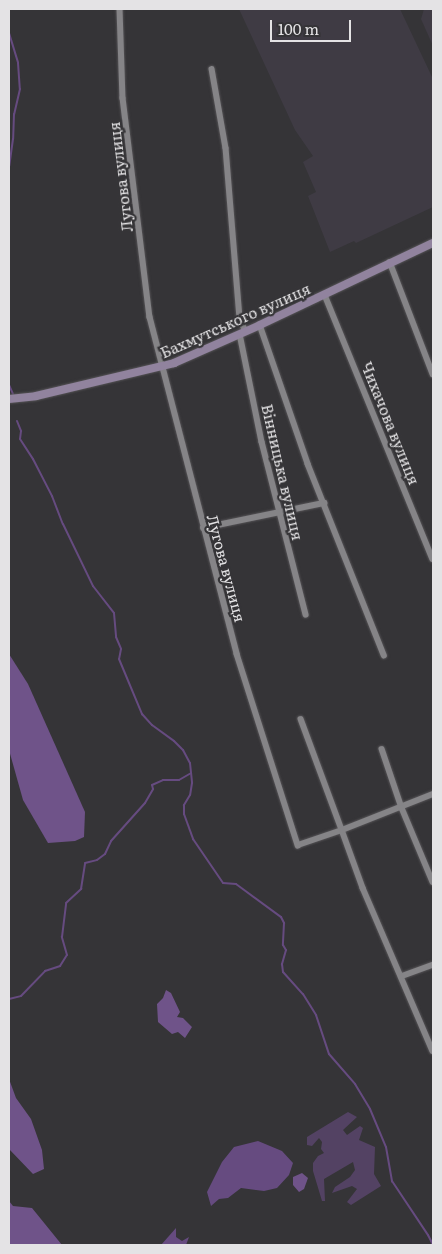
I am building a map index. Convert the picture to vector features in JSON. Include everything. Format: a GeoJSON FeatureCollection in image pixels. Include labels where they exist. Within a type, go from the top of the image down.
{"type":"FeatureCollection","features":[{"type":"Feature","properties":{"kind":"main road","name":"Бахмутського вулиця"},"geometry":{"type":"LineString","coordinates":[[9,399],[36,396],[161,367],[243,333],[433,243]]}},
{"type":"Feature","properties":{"kind":"street","name":"Лугова вулиця"},"geometry":{"type":"LineString","coordinates":[[120,9],[123,98],[150,317],[161,367],[237,654],[298,845],[342,830]]}},
{"type":"Feature","properties":{"kind":"street","name":"Вінницька вулиця"},"geometry":{"type":"LineString","coordinates":[[212,69],[226,148],[240,318],[262,442],[306,614]]}},
{"type":"Feature","properties":{"kind":"street"},"geometry":{"type":"LineString","coordinates":[[390,262],[433,374]]}},
{"type":"Feature","properties":{"kind":"street","name":"Чихачова вулиця"},"geometry":{"type":"LineString","coordinates":[[325,295],[433,559]]}},
{"type":"Feature","properties":{"kind":"street"},"geometry":{"type":"LineString","coordinates":[[260,325],[324,503],[384,655]]}},
{"type":"Feature","properties":{"kind":"street"},"geometry":{"type":"LineString","coordinates":[[204,528],[324,503]]}},
{"type":"Feature","properties":{"kind":"street"},"geometry":{"type":"LineString","coordinates":[[301,719],[363,888],[433,1051]]}},
{"type":"Feature","properties":{"kind":"street"},"geometry":{"type":"LineString","coordinates":[[382,749],[402,808],[433,882]]}},
{"type":"Feature","properties":{"kind":"street"},"geometry":{"type":"LineString","coordinates":[[342,830],[402,808],[433,794]]}},
{"type":"Feature","properties":{"kind":"street"},"geometry":{"type":"LineString","coordinates":[[402,976],[433,965]]}},
{"type":"Feature","properties":{"kind":"shaded area"},"geometry":{"type":"Polygon","coordinates":[[[239,9],[400,9],[433,79],[433,207],[356,243],[354,241],[330,252],[308,196],[316,192],[303,162],[313,156],[295,130],[239,9]]]}},
{"type":"Feature","properties":{"kind":"shaded area"},"geometry":{"type":"Polygon","coordinates":[[[424,9],[433,9],[433,46],[421,19],[424,9]]]}},
{"type":"Feature","properties":{"kind":"shaded area"},"geometry":{"type":"Polygon","coordinates":[[[9,654],[28,684],[85,812],[84,837],[75,841],[48,843],[23,800],[9,750],[9,654]]]}},
{"type":"Feature","properties":{"kind":"shaded area"},"geometry":{"type":"Polygon","coordinates":[[[166,990],[171,993],[180,1012],[177,1017],[183,1018],[192,1027],[185,1038],[178,1032],[172,1034],[158,1022],[157,1004],[163,998],[166,990]]]}},
{"type":"Feature","properties":{"kind":"shaded area"},"geometry":{"type":"Polygon","coordinates":[[[9,1079],[16,1098],[31,1119],[42,1150],[44,1169],[33,1174],[9,1149],[9,1079]]]}},
{"type":"Feature","properties":{"kind":"shaded area"},"geometry":{"type":"Polygon","coordinates":[[[348,1112],[357,1117],[343,1130],[347,1135],[360,1126],[363,1128],[359,1140],[375,1147],[374,1174],[381,1186],[351,1205],[347,1202],[357,1189],[352,1186],[332,1193],[335,1187],[350,1177],[355,1170],[353,1162],[324,1179],[325,1201],[322,1201],[313,1171],[313,1163],[318,1156],[324,1153],[321,1149],[322,1142],[319,1138],[312,1146],[307,1145],[307,1137],[348,1112]]]}},
{"type":"Feature","properties":{"kind":"shaded area"},"geometry":{"type":"Polygon","coordinates":[[[258,1141],[282,1151],[293,1163],[289,1175],[277,1188],[264,1191],[241,1188],[228,1198],[219,1199],[211,1206],[207,1192],[222,1162],[234,1147],[258,1141]]]}},
{"type":"Feature","properties":{"kind":"shaded area"},"geometry":{"type":"Polygon","coordinates":[[[302,1173],[308,1178],[304,1189],[299,1192],[293,1185],[293,1177],[302,1173]]]}},
{"type":"Feature","properties":{"kind":"shaded area"},"geometry":{"type":"Polygon","coordinates":[[[9,1201],[13,1206],[32,1208],[62,1245],[9,1245],[9,1201]]]}},
{"type":"Feature","properties":{"kind":"shaded area"},"geometry":{"type":"Polygon","coordinates":[[[176,1228],[176,1237],[182,1241],[189,1237],[186,1245],[161,1245],[176,1228]]]}},
{"type":"Feature","properties":{"kind":"waterway"},"geometry":{"type":"LineString","coordinates":[[9,33],[18,63],[20,89],[14,114],[9,166]]}},
{"type":"Feature","properties":{"kind":"waterway"},"geometry":{"type":"LineString","coordinates":[[9,385],[13,394]]}},
{"type":"Feature","properties":{"kind":"waterway"},"geometry":{"type":"LineString","coordinates":[[17,421],[21,431],[20,439],[33,459],[52,496],[63,524],[93,586],[114,613],[116,637],[121,649],[119,659],[142,714],[152,725],[183,750],[190,763],[192,783],[190,795],[184,805],[184,814],[193,839],[223,883],[236,884],[281,917],[284,923],[283,945],[286,950],[282,964],[283,972],[303,994],[316,1015],[329,1054],[355,1084],[370,1109],[386,1147],[392,1181],[433,1245]]}},
{"type":"Feature","properties":{"kind":"waterway"},"geometry":{"type":"LineString","coordinates":[[9,999],[21,996],[45,971],[60,966],[67,955],[62,937],[66,903],[81,889],[85,863],[97,860],[105,854],[111,841],[145,803],[153,789],[152,785],[163,780],[179,780],[191,773]]}}]}
